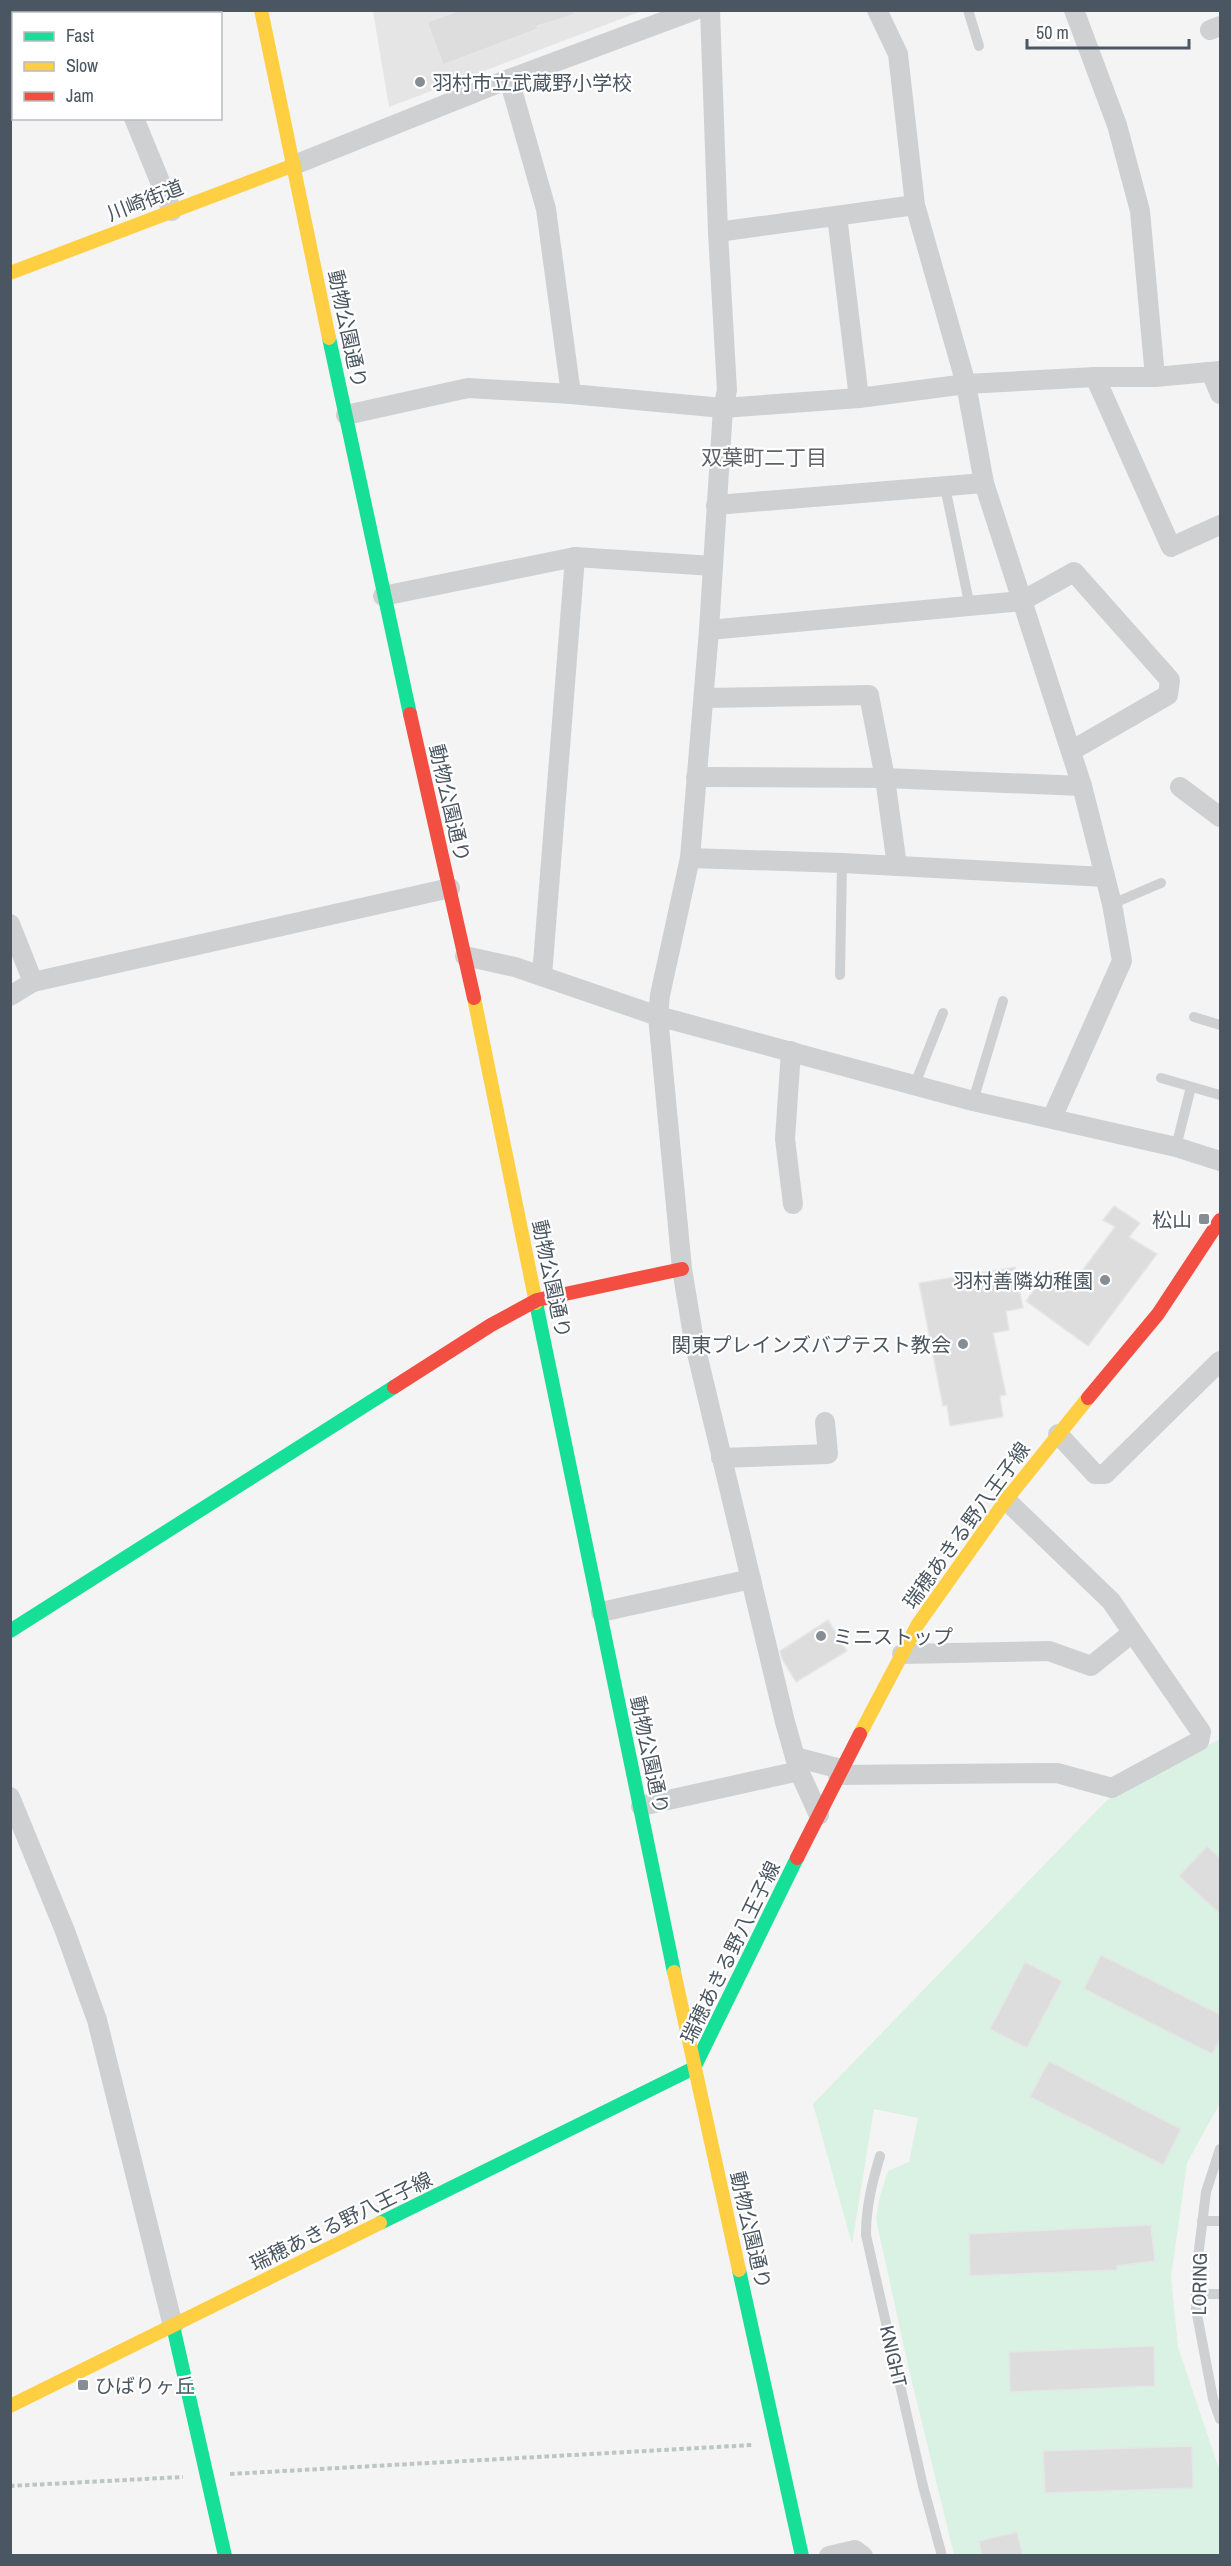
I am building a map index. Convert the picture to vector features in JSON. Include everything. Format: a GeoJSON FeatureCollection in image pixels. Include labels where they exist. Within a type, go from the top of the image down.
{"type":"FeatureCollection","features":[{"type":"Feature","properties":{"kind":"street","name":"動物公園通り"},"geometry":{"type":"LineString","coordinates":[[261,10],[383,596],[465,956],[694,2068],[802,2556]]}},
{"type":"Feature","properties":{"kind":"street"},"geometry":{"type":"LineString","coordinates":[[294,165],[509,79],[695,10]]}},
{"type":"Feature","properties":{"kind":"street"},"geometry":{"type":"LineString","coordinates":[[710,10],[718,232],[727,390],[723,408],[709,630],[690,858],[657,1016],[682,1269],[694,1341],[797,1764],[819,1815]]}},
{"type":"Feature","properties":{"kind":"street"},"geometry":{"type":"LineString","coordinates":[[877,10],[898,54],[915,205],[966,384],[984,483],[1082,786],[1113,904],[1122,961],[1052,1118]]}},
{"type":"Feature","properties":{"kind":"street"},"geometry":{"type":"LineString","coordinates":[[1074,10],[1117,125],[1140,211],[1155,377]]}},
{"type":"Feature","properties":{"kind":"street"},"geometry":{"type":"LineString","coordinates":[[509,79],[546,209],[571,394]]}},
{"type":"Feature","properties":{"kind":"street"},"geometry":{"type":"LineString","coordinates":[[135,120],[172,211]]}},
{"type":"Feature","properties":{"kind":"street","name":"川崎街道"},"geometry":{"type":"LineString","coordinates":[[10,273],[294,165]]}},
{"type":"Feature","properties":{"kind":"street"},"geometry":{"type":"LineString","coordinates":[[718,232],[915,205]]}},
{"type":"Feature","properties":{"kind":"street"},"geometry":{"type":"LineString","coordinates":[[837,216],[859,398]]}},
{"type":"Feature","properties":{"kind":"street"},"geometry":{"type":"LineString","coordinates":[[346,415],[468,388],[571,394],[723,408],[859,398],[966,384],[1095,377],[1155,377],[1216,372],[1221,394]]}},
{"type":"Feature","properties":{"kind":"street"},"geometry":{"type":"LineString","coordinates":[[1095,377],[1171,547],[1221,525]]}},
{"type":"Feature","properties":{"kind":"street"},"geometry":{"type":"LineString","coordinates":[[716,506],[984,483]]}},
{"type":"Feature","properties":{"kind":"street"},"geometry":{"type":"LineString","coordinates":[[383,596],[575,557],[713,566]]}},
{"type":"Feature","properties":{"kind":"street"},"geometry":{"type":"LineString","coordinates":[[542,976],[575,557]]}},
{"type":"Feature","properties":{"kind":"street"},"geometry":{"type":"LineString","coordinates":[[709,630],[1022,601],[1074,572],[1170,680],[1168,695],[1071,751]]}},
{"type":"Feature","properties":{"kind":"street"},"geometry":{"type":"LineString","coordinates":[[704,698],[869,695],[885,778],[897,866]]}},
{"type":"Feature","properties":{"kind":"street"},"geometry":{"type":"LineString","coordinates":[[696,777],[885,778],[1082,786]]}},
{"type":"Feature","properties":{"kind":"street"},"geometry":{"type":"LineString","coordinates":[[1180,787],[1221,818]]}},
{"type":"Feature","properties":{"kind":"street"},"geometry":{"type":"LineString","coordinates":[[690,858],[842,863],[1106,877]]}},
{"type":"Feature","properties":{"kind":"street"},"geometry":{"type":"LineString","coordinates":[[10,996],[33,982],[450,888]]}},
{"type":"Feature","properties":{"kind":"street"},"geometry":{"type":"LineString","coordinates":[[10,924],[33,982]]}},
{"type":"Feature","properties":{"kind":"street"},"geometry":{"type":"LineString","coordinates":[[465,956],[515,967],[657,1016],[973,1101],[1176,1147],[1221,1161]]}},
{"type":"Feature","properties":{"kind":"street"},"geometry":{"type":"LineString","coordinates":[[791,1051],[785,1139],[793,1204]]}},
{"type":"Feature","properties":{"kind":"street","name":"瑞穂あきる野八王子線"},"geometry":{"type":"LineString","coordinates":[[10,2406],[694,2068],[839,1772],[918,1624],[1006,1500],[1158,1314],[1219,1229]]}},
{"type":"Feature","properties":{"kind":"street"},"geometry":{"type":"LineString","coordinates":[[10,1631],[491,1325],[537,1300],[682,1269]]}},
{"type":"Feature","properties":{"kind":"street"},"geometry":{"type":"LineString","coordinates":[[1058,1434],[1095,1474],[1105,1474],[1221,1361]]}},
{"type":"Feature","properties":{"kind":"street"},"geometry":{"type":"LineString","coordinates":[[721,1458],[828,1454],[825,1422]]}},
{"type":"Feature","properties":{"kind":"street"},"geometry":{"type":"LineString","coordinates":[[641,1806],[797,1764],[839,1772],[1056,1773],[1112,1788],[1199,1741],[1201,1732],[1111,1601],[1006,1500]]}},
{"type":"Feature","properties":{"kind":"street"},"geometry":{"type":"LineString","coordinates":[[601,1612],[751,1579]]}},
{"type":"Feature","properties":{"kind":"street"},"geometry":{"type":"LineString","coordinates":[[902,1654],[1049,1651],[1090,1666],[1132,1633]]}},
{"type":"Feature","properties":{"kind":"street"},"geometry":{"type":"LineString","coordinates":[[10,1797],[65,1931],[97,2020],[173,2326],[225,2556]]}},
{"type":"Feature","properties":{"kind":"street"},"geometry":{"type":"LineString","coordinates":[[829,2556],[855,2550],[863,2556]]}},
{"type":"Feature","properties":{"kind":"lane"},"geometry":{"type":"LineString","coordinates":[[968,10],[979,46]]}},
{"type":"Feature","properties":{"kind":"lane"},"geometry":{"type":"LineString","coordinates":[[945,487],[970,607]]}},
{"type":"Feature","properties":{"kind":"lane"},"geometry":{"type":"LineString","coordinates":[[840,975],[842,863]]}},
{"type":"Feature","properties":{"kind":"lane"},"geometry":{"type":"LineString","coordinates":[[1113,904],[1161,883]]}},
{"type":"Feature","properties":{"kind":"lane"},"geometry":{"type":"LineString","coordinates":[[973,1101],[1004,1001]]}},
{"type":"Feature","properties":{"kind":"lane"},"geometry":{"type":"LineString","coordinates":[[915,1084],[943,1013]]}},
{"type":"Feature","properties":{"kind":"lane"},"geometry":{"type":"LineString","coordinates":[[1194,1017],[1221,1025]]}},
{"type":"Feature","properties":{"kind":"lane"},"geometry":{"type":"LineString","coordinates":[[1161,1078],[1221,1095]]}},
{"type":"Feature","properties":{"kind":"lane"},"geometry":{"type":"LineString","coordinates":[[1176,1147],[1191,1087]]}},
{"type":"Feature","properties":{"kind":"lane","name":"LORING"},"geometry":{"type":"LineString","coordinates":[[1221,2149],[1206,2192],[1196,2294],[1196,2309],[1204,2356],[1213,2399],[1221,2419]]}},
{"type":"Feature","properties":{"kind":"lane","name":"KNIGHT"},"geometry":{"type":"LineString","coordinates":[[880,2156],[866,2211],[866,2235],[923,2486],[942,2556]]}},
{"type":"Feature","properties":{"kind":"lane"},"geometry":{"type":"LineString","coordinates":[[1203,2221],[1221,2221]]}},
{"type":"Feature","properties":{"kind":"lane"},"geometry":{"type":"LineString","coordinates":[[1196,2294],[1221,2294]]}},
{"type":"Feature","properties":{"kind":"path"},"geometry":{"type":"LineString","coordinates":[[10,2486],[778,2443]]}},
{"type":"Feature","properties":{"kind":"shaded area","name":"羽村市立武蔵野小学校"},"geometry":{"type":"Polygon","coordinates":[[[373,11],[642,11],[389,107],[373,11]]]}},
{"type":"Feature","properties":{"kind":"green space"},"geometry":{"type":"Polygon","coordinates":[[[1220,1739],[1220,2103],[1187,2163],[1171,2277],[1178,2347],[1220,2472],[1220,2555],[954,2555],[907,2361],[876,2219],[888,2171],[909,2162],[918,2118],[874,2109],[852,2244],[813,2104],[1107,1800],[1220,1739]]]}},
{"type":"Feature","properties":{"kind":"building"},"geometry":{"type":"Polygon","coordinates":[[[460,10],[573,10],[574,15],[537,26],[538,29],[443,65],[427,22],[460,10]]]}},
{"type":"Feature","properties":{"kind":"building"},"geometry":{"type":"Polygon","coordinates":[[[1114,1206],[1140,1223],[1129,1237],[1157,1254],[1088,1346],[1026,1301],[1048,1270],[1070,1287],[1115,1227],[1103,1220],[1114,1206]]]}},
{"type":"Feature","properties":{"kind":"building"},"geometry":{"type":"Polygon","coordinates":[[[1015,1267],[1023,1308],[1006,1311],[1009,1330],[993,1333],[1006,1395],[1000,1396],[1003,1417],[950,1426],[947,1405],[943,1406],[919,1283],[1015,1267]]]}},
{"type":"Feature","properties":{"kind":"building","name":"ミニストップ"},"geometry":{"type":"Polygon","coordinates":[[[828,1620],[847,1651],[796,1682],[782,1659],[780,1651],[828,1620]]]}},
{"type":"Feature","properties":{"kind":"building"},"geometry":{"type":"Polygon","coordinates":[[[1207,1846],[1221,1859],[1221,1915],[1179,1876],[1207,1846]]]}},
{"type":"Feature","properties":{"kind":"building"},"geometry":{"type":"Polygon","coordinates":[[[1101,1955],[1221,2015],[1221,2038],[1212,2054],[1084,1989],[1101,1955]]]}},
{"type":"Feature","properties":{"kind":"building"},"geometry":{"type":"Polygon","coordinates":[[[1025,1962],[1062,1981],[1027,2048],[990,2029],[1025,1962]]]}},
{"type":"Feature","properties":{"kind":"building"},"geometry":{"type":"Polygon","coordinates":[[[1049,2061],[1181,2129],[1163,2165],[1030,2097],[1049,2061]]]}},
{"type":"Feature","properties":{"kind":"building"},"geometry":{"type":"Polygon","coordinates":[[[1151,2225],[1155,2261],[1117,2266],[1117,2270],[970,2276],[969,2234],[1151,2225]]]}},
{"type":"Feature","properties":{"kind":"building"},"geometry":{"type":"Polygon","coordinates":[[[1154,2346],[1155,2386],[1010,2392],[1009,2352],[1154,2346]]]}},
{"type":"Feature","properties":{"kind":"building"},"geometry":{"type":"Polygon","coordinates":[[[1192,2446],[1193,2488],[1045,2493],[1043,2451],[1192,2446]]]}},
{"type":"Feature","properties":{"kind":"building"},"geometry":{"type":"Polygon","coordinates":[[[1017,2532],[1023,2556],[982,2556],[979,2541],[1017,2532]]]}},
{"type":"Feature","properties":{"kind":"traffic: fast"},"geometry":{"type":"LineString","coordinates":[[329,338],[410,714]]}},
{"type":"Feature","properties":{"kind":"traffic: fast"},"geometry":{"type":"LineString","coordinates":[[536,1303],[674,1972]]}},
{"type":"Feature","properties":{"kind":"traffic: fast"},"geometry":{"type":"LineString","coordinates":[[10,1631],[394,1387]]}},
{"type":"Feature","properties":{"kind":"traffic: fast"},"geometry":{"type":"LineString","coordinates":[[380,2223],[694,2068],[797,1858]]}},
{"type":"Feature","properties":{"kind":"traffic: fast"},"geometry":{"type":"LineString","coordinates":[[739,2270],[802,2556]]}},
{"type":"Feature","properties":{"kind":"traffic: fast"},"geometry":{"type":"LineString","coordinates":[[173,2326],[225,2556]]}},
{"type":"Feature","properties":{"kind":"traffic: slow"},"geometry":{"type":"LineString","coordinates":[[261,10],[329,338]]}},
{"type":"Feature","properties":{"kind":"traffic: slow"},"geometry":{"type":"LineString","coordinates":[[10,273],[294,165]]}},
{"type":"Feature","properties":{"kind":"traffic: slow"},"geometry":{"type":"LineString","coordinates":[[474,998],[536,1303]]}},
{"type":"Feature","properties":{"kind":"traffic: slow"},"geometry":{"type":"LineString","coordinates":[[860,1734],[918,1624],[1006,1500],[1088,1398]]}},
{"type":"Feature","properties":{"kind":"traffic: slow"},"geometry":{"type":"LineString","coordinates":[[674,1972],[739,2270]]}},
{"type":"Feature","properties":{"kind":"traffic: slow"},"geometry":{"type":"LineString","coordinates":[[10,2406],[380,2223]]}},
{"type":"Feature","properties":{"kind":"traffic: jam"},"geometry":{"type":"LineString","coordinates":[[410,714],[474,998]]}},
{"type":"Feature","properties":{"kind":"traffic: jam"},"geometry":{"type":"LineString","coordinates":[[1088,1398],[1158,1314],[1220,1220]]}},
{"type":"Feature","properties":{"kind":"traffic: jam"},"geometry":{"type":"LineString","coordinates":[[394,1387],[491,1325],[537,1300],[682,1269]]}},
{"type":"Feature","properties":{"kind":"traffic: jam"},"geometry":{"type":"LineString","coordinates":[[797,1858],[860,1734]]}},
{"type":"Feature","properties":{"kind":"place","name":"羽村市立武蔵野小学校"},"geometry":{"type":"Point","coordinates":[420,82]}},
{"type":"Feature","properties":{"kind":"place","name":"松山"},"geometry":{"type":"Point","coordinates":[1204,1219]}},
{"type":"Feature","properties":{"kind":"place","name":"羽村善隣幼稚園"},"geometry":{"type":"Point","coordinates":[1105,1280]}},
{"type":"Feature","properties":{"kind":"place","name":"関東プレインズバプテスト教会"},"geometry":{"type":"Point","coordinates":[963,1344]}},
{"type":"Feature","properties":{"kind":"place","name":"ミニストップ"},"geometry":{"type":"Point","coordinates":[821,1636]}},
{"type":"Feature","properties":{"kind":"place","name":"ひばりヶ丘"},"geometry":{"type":"Point","coordinates":[83,2385]}},
{"type":"Feature","properties":{"kind":"district","name":"双葉町二丁目"},"geometry":{"type":"Point","coordinates":[764,457]}}]}
